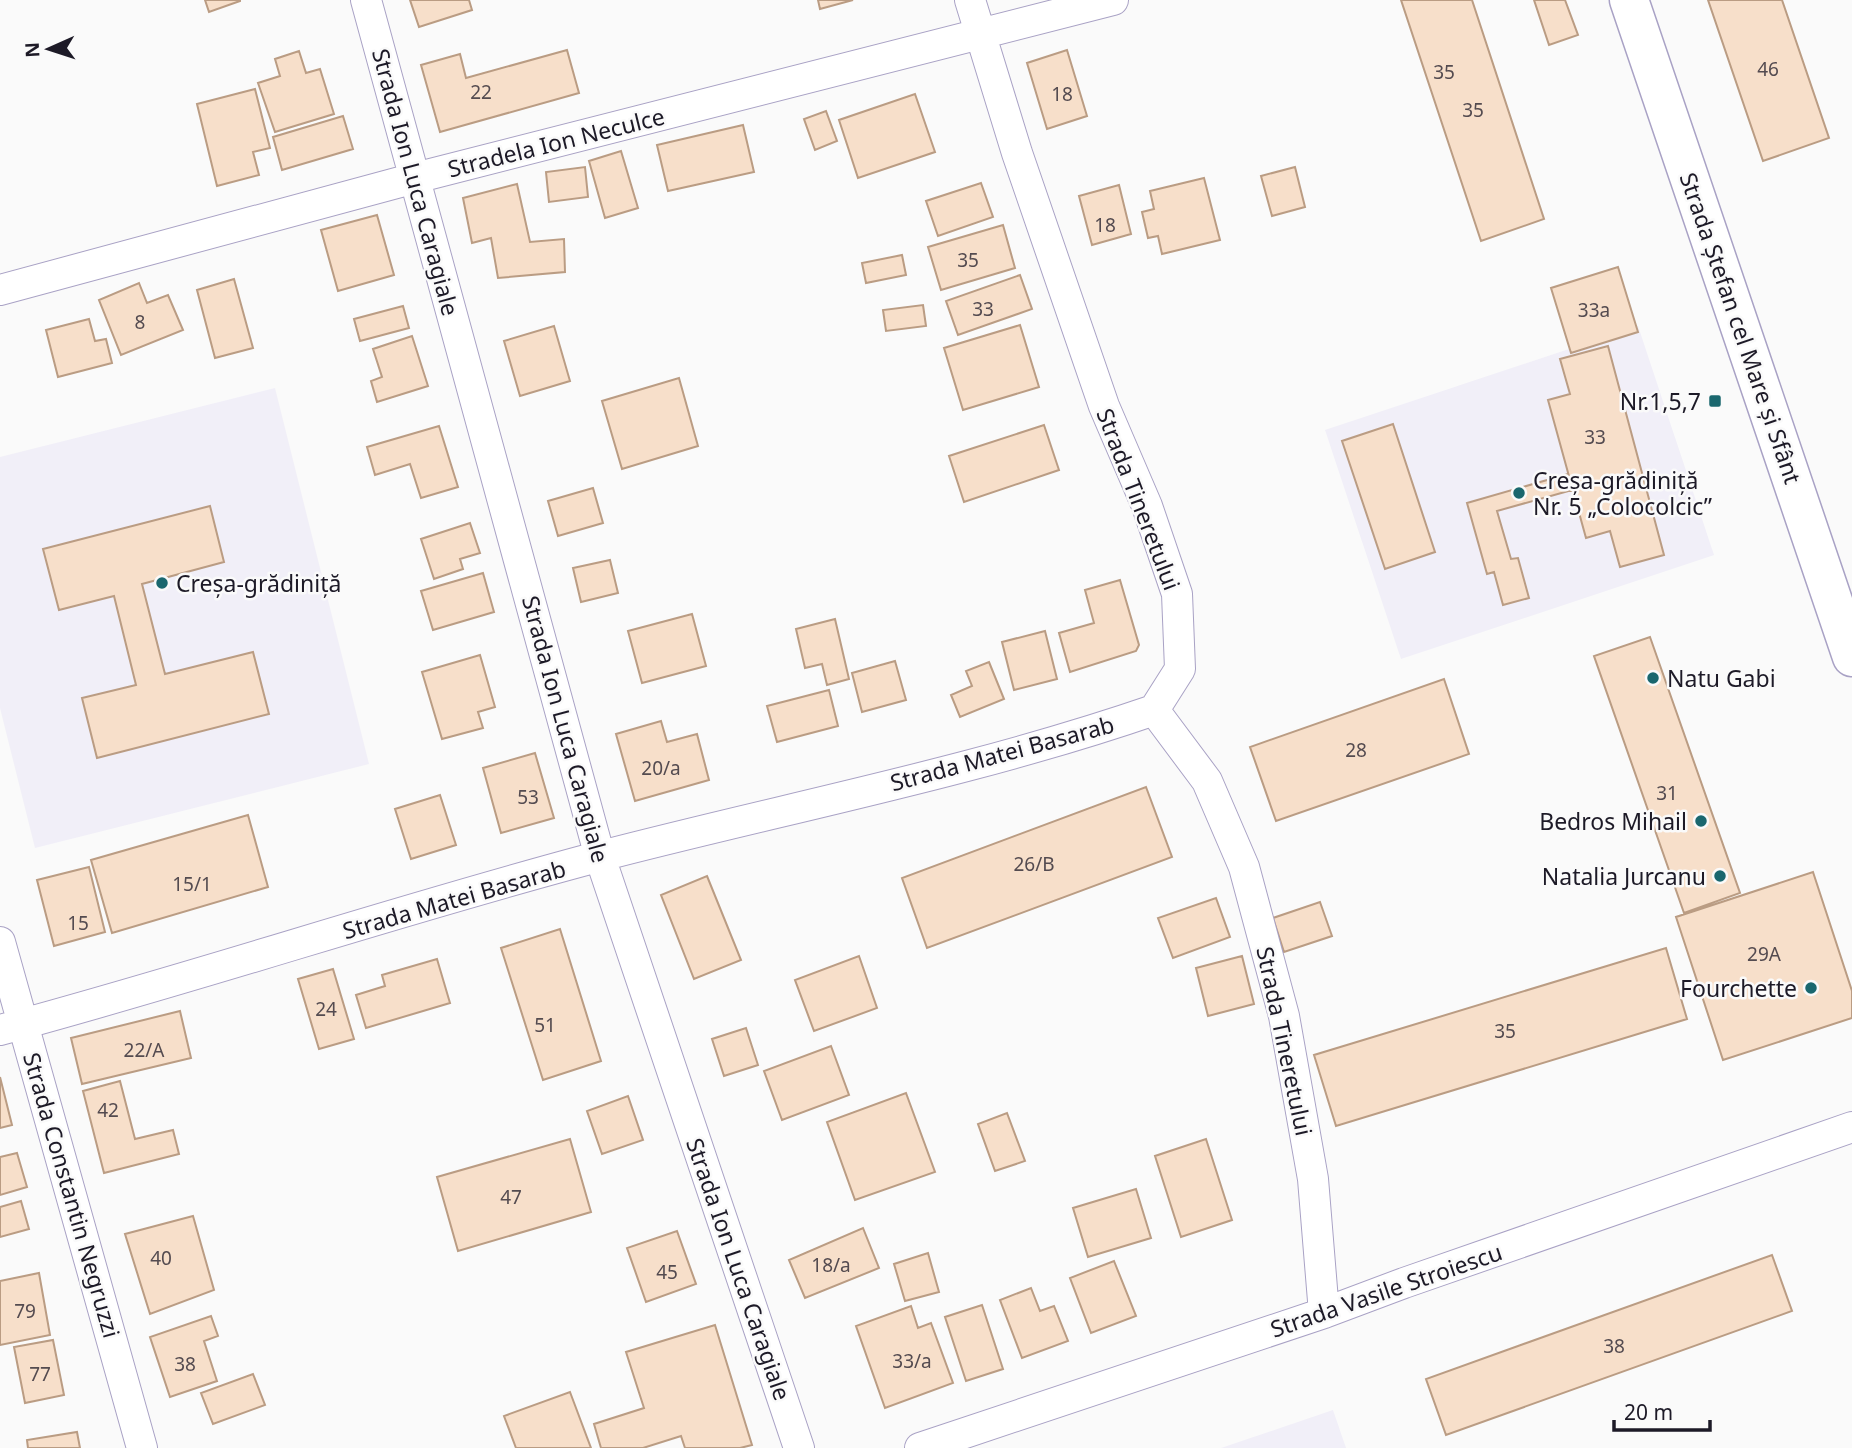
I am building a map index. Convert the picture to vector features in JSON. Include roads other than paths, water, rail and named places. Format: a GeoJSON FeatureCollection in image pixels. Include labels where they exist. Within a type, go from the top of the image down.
{"type":"FeatureCollection","features":[{"type":"Feature","properties":{"kind":"main road","name":"Strada Ștefan cel Mare și Sfânt"},"geometry":{"type":"LineString","coordinates":[[1629,0],[1852,657]]}},
{"type":"Feature","properties":{"kind":"street","name":"Strada Ion Luca Caragiale"},"geometry":{"type":"LineString","coordinates":[[366,0],[600,857],[799,1448]]}},
{"type":"Feature","properties":{"kind":"street","name":"Strada Tineretului"},"geometry":{"type":"LineString","coordinates":[[970,0],[978,33],[1104,406],[1147,506],[1177,594],[1180,669],[1154,710],[1207,781],[1244,867],[1284,1016],[1313,1179],[1324,1313]]}},
{"type":"Feature","properties":{"kind":"street","name":"Stradela Ion Neculce"},"geometry":{"type":"LineString","coordinates":[[0,290],[415,178],[1113,0]]}},
{"type":"Feature","properties":{"kind":"street","name":"Strada Matei Basarab"},"geometry":{"type":"LineString","coordinates":[[12,1027],[600,857],[1082,734],[1154,710]]}},
{"type":"Feature","properties":{"kind":"street","name":"Strada Constantin Negruzzi"},"geometry":{"type":"LineString","coordinates":[[0,942],[12,1027],[142,1448]]}},
{"type":"Feature","properties":{"kind":"street","name":"Strada Vasile Stroiescu"},"geometry":{"type":"LineString","coordinates":[[919,1448],[1324,1313],[1852,1128]]}},
{"type":"Feature","properties":{"kind":"place","name":"Nr.1,5,7"},"geometry":{"type":"Point","coordinates":[1715,401]}},
{"type":"Feature","properties":{"kind":"place","name":"Creșa-grădiniță Nr. 5 „Colocolcic”"},"geometry":{"type":"Point","coordinates":[1519,493]}},
{"type":"Feature","properties":{"kind":"place","name":"Creșa-grădiniță"},"geometry":{"type":"Point","coordinates":[162,583]}},
{"type":"Feature","properties":{"kind":"place","name":"Natu Gabi"},"geometry":{"type":"Point","coordinates":[1653,678]}},
{"type":"Feature","properties":{"kind":"place","name":"Bedros Mihail"},"geometry":{"type":"Point","coordinates":[1701,821]}},
{"type":"Feature","properties":{"kind":"place","name":"Natalia Jurcanu"},"geometry":{"type":"Point","coordinates":[1720,876]}},
{"type":"Feature","properties":{"kind":"place","name":"Fourchette"},"geometry":{"type":"Point","coordinates":[1811,988]}}]}
